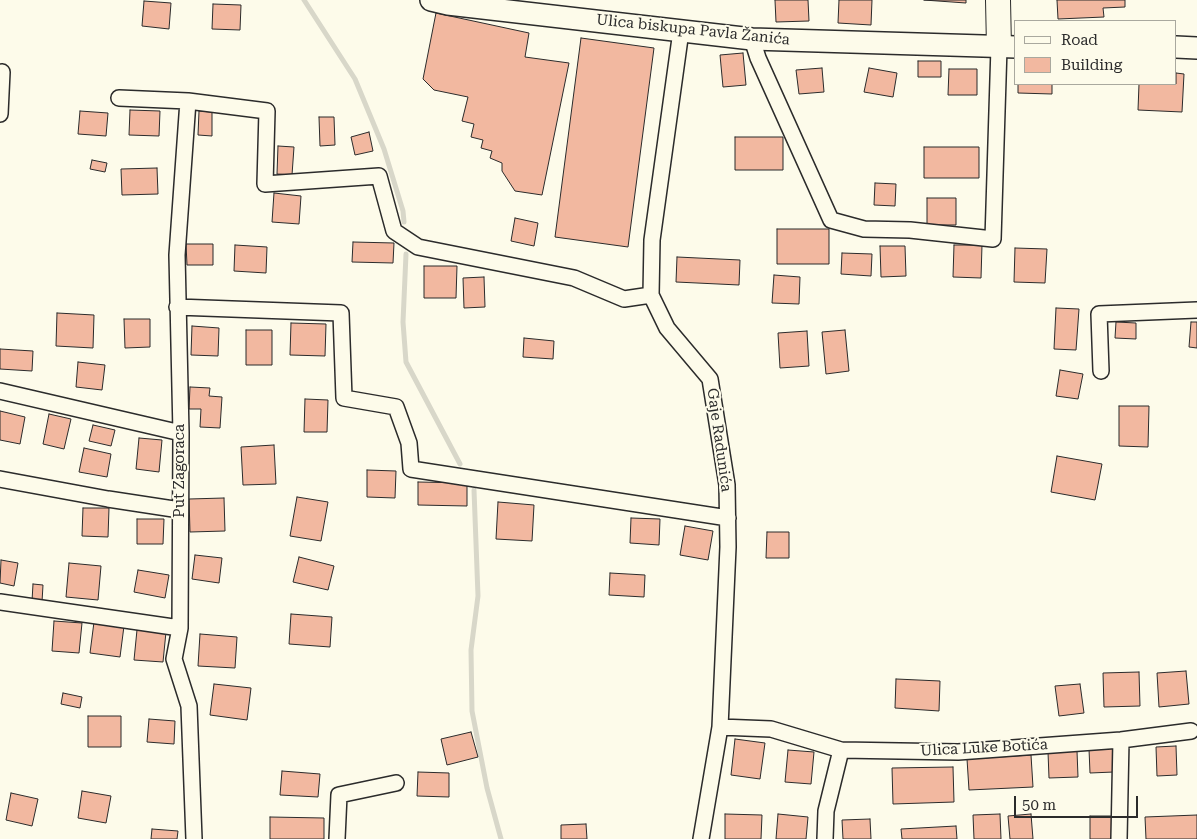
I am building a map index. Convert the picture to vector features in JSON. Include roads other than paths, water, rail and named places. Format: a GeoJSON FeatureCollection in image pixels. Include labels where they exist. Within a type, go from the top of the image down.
{"type":"FeatureCollection","features":[{"type":"Feature","properties":{"kind":"main road"},"geometry":{"type":"LineString","coordinates":[[998,0],[1007,47]]}},
{"type":"Feature","properties":{"kind":"street","name":"Ulica biskupa Pavla Žanića"},"geometry":{"type":"LineString","coordinates":[[431,0],[448,4],[752,39],[1007,47]]}},
{"type":"Feature","properties":{"kind":"street","name":"Gaje Radunića"},"geometry":{"type":"LineString","coordinates":[[681,31],[652,240],[651,295],[667,328],[710,380],[727,485],[728,547],[720,727],[701,839]]}},
{"type":"Feature","properties":{"kind":"street"},"geometry":{"type":"LineString","coordinates":[[752,39],[758,58],[831,220],[864,229],[910,230],[993,239],[1007,47]]}},
{"type":"Feature","properties":{"kind":"street"},"geometry":{"type":"LineString","coordinates":[[1177,48],[1197,48]]}},
{"type":"Feature","properties":{"kind":"street"},"geometry":{"type":"LineString","coordinates":[[0,114],[2,72]]}},
{"type":"Feature","properties":{"kind":"street"},"geometry":{"type":"LineString","coordinates":[[118,98],[188,101],[267,111],[266,184],[379,176],[394,231],[418,247],[574,278],[624,300],[651,295]]}},
{"type":"Feature","properties":{"kind":"street","name":"Put Zagoraca"},"geometry":{"type":"LineString","coordinates":[[188,101],[176,255],[181,433],[180,628],[174,659],[189,706],[194,839]]}},
{"type":"Feature","properties":{"kind":"street"},"geometry":{"type":"LineString","coordinates":[[177,306],[341,313],[344,398],[396,407],[410,443],[411,468],[728,518]]}},
{"type":"Feature","properties":{"kind":"street"},"geometry":{"type":"LineString","coordinates":[[1101,371],[1099,314],[1197,310]]}},
{"type":"Feature","properties":{"kind":"street"},"geometry":{"type":"LineString","coordinates":[[0,391],[181,433]]}},
{"type":"Feature","properties":{"kind":"street"},"geometry":{"type":"LineString","coordinates":[[0,479],[180,510]]}},
{"type":"Feature","properties":{"kind":"street"},"geometry":{"type":"LineString","coordinates":[[0,602],[180,628]]}},
{"type":"Feature","properties":{"kind":"street","name":"Ulica Luke Botića"},"geometry":{"type":"LineString","coordinates":[[720,727],[771,729],[841,750],[958,752],[1121,740],[1191,731]]}},
{"type":"Feature","properties":{"kind":"street"},"geometry":{"type":"LineString","coordinates":[[1119,839],[1121,740]]}},
{"type":"Feature","properties":{"kind":"street"},"geometry":{"type":"LineString","coordinates":[[825,839],[826,812],[841,750]]}},
{"type":"Feature","properties":{"kind":"street"},"geometry":{"type":"LineString","coordinates":[[337,839],[339,795],[396,784]]}},
{"type":"Feature","properties":{"kind":"waterway"},"geometry":{"type":"LineString","coordinates":[[304,0],[355,79],[384,149],[403,211],[404,222]]}},
{"type":"Feature","properties":{"kind":"waterway"},"geometry":{"type":"LineString","coordinates":[[406,254],[403,322],[406,362],[460,464]]}},
{"type":"Feature","properties":{"kind":"waterway"},"geometry":{"type":"LineString","coordinates":[[474,490],[478,596],[471,650],[472,711],[487,788],[501,839]]}}]}
